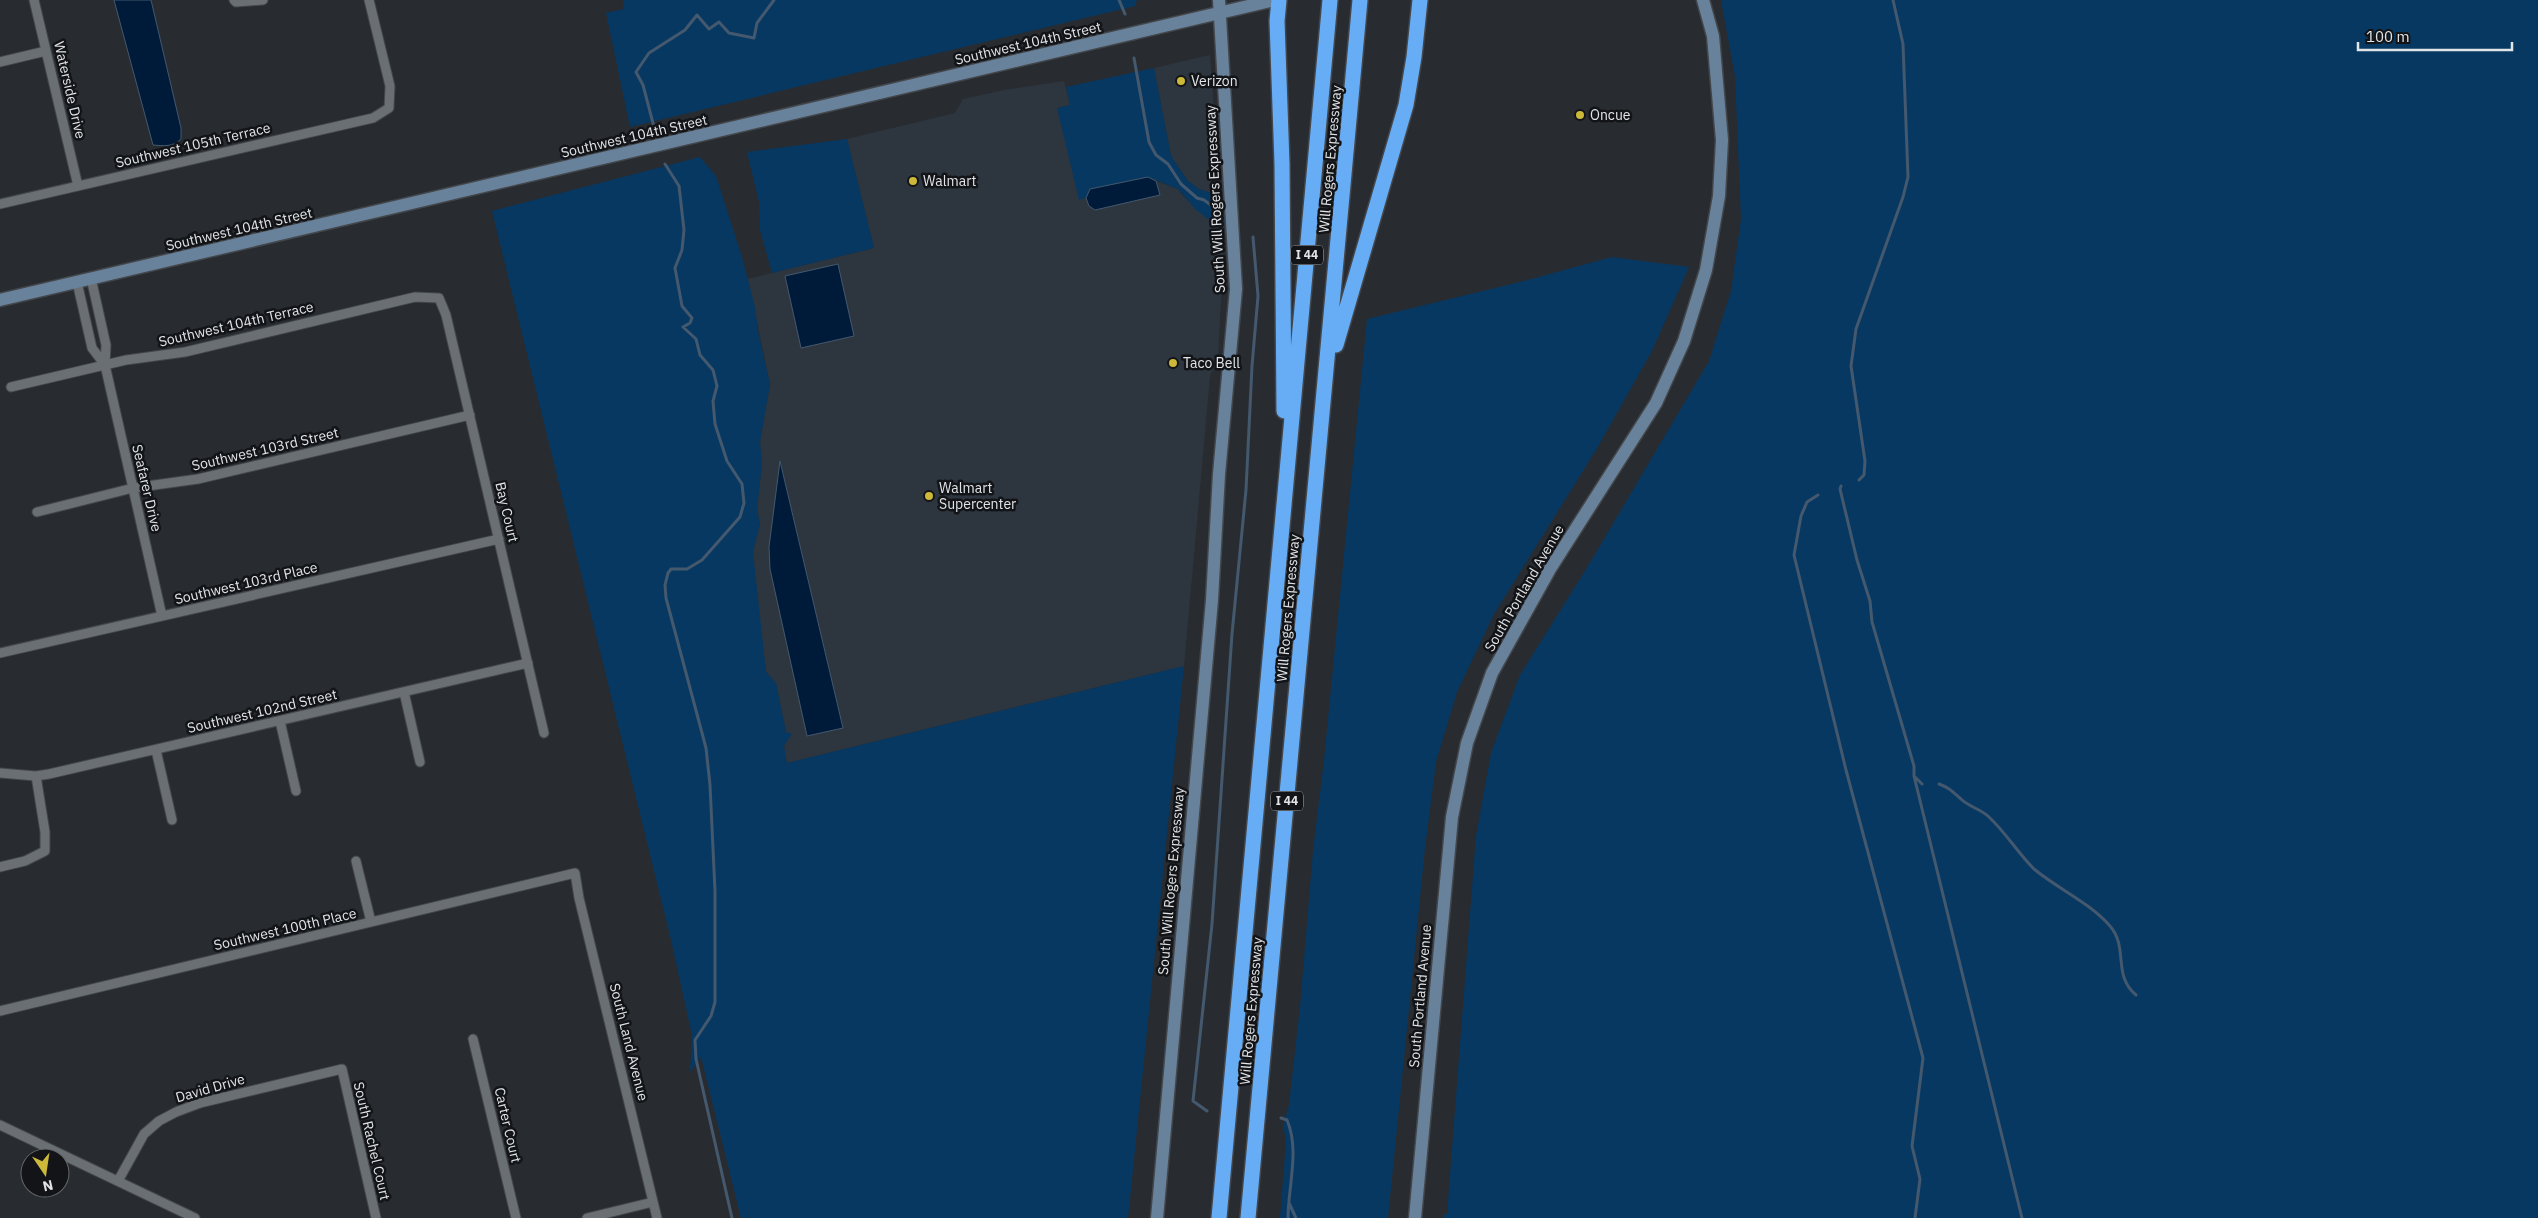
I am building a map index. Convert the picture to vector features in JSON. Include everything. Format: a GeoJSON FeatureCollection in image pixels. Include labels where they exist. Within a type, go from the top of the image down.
{"type":"FeatureCollection","features":[{"type":"Feature","properties":{"kind":"highway"},"geometry":{"type":"LineString","coordinates":[[1279,0],[1277,21],[1282,164],[1286,485]]}},
{"type":"Feature","properties":{"kind":"highway","name":"Will Rogers Expressway"},"geometry":{"type":"LineString","coordinates":[[1219,1218],[1330,0]]}},
{"type":"Feature","properties":{"kind":"highway","name":"Will Rogers Expressway"},"geometry":{"type":"LineString","coordinates":[[1248,1218],[1360,0]]}},
{"type":"Feature","properties":{"kind":"highway"},"geometry":{"type":"LineString","coordinates":[[1325,384],[1406,105],[1420,0]]}},
{"type":"Feature","properties":{"kind":"main road","name":"Southwest 104th Street"},"geometry":{"type":"LineString","coordinates":[[0,300],[1220,6],[1274,0]]}},
{"type":"Feature","properties":{"kind":"main road","name":"South Portland Avenue"},"geometry":{"type":"LineString","coordinates":[[1415,1218],[1452,817],[1467,743],[1497,664],[1550,569],[1656,403],[1684,341],[1706,270],[1719,196],[1722,140],[1713,36],[1703,0]]}},
{"type":"Feature","properties":{"kind":"main road","name":"South Will Rogers Expressway"},"geometry":{"type":"LineString","coordinates":[[1157,1218],[1236,289],[1220,6]]}},
{"type":"Feature","properties":{"kind":"street","name":"Waterside Drive"},"geometry":{"type":"LineString","coordinates":[[34,0],[78,186]]}},
{"type":"Feature","properties":{"kind":"street"},"geometry":{"type":"LineString","coordinates":[[235,1],[263,0]]}},
{"type":"Feature","properties":{"kind":"street","name":"Southwest 105th Terrace"},"geometry":{"type":"LineString","coordinates":[[0,204],[373,118],[389,108],[390,86],[369,0]]}},
{"type":"Feature","properties":{"kind":"street"},"geometry":{"type":"LineString","coordinates":[[0,62],[46,51]]}},
{"type":"Feature","properties":{"kind":"street","name":"Seafarer Drive"},"geometry":{"type":"LineString","coordinates":[[91,278],[106,345],[104,365],[162,616]]}},
{"type":"Feature","properties":{"kind":"street","name":"Seafarer Drive"},"geometry":{"type":"LineString","coordinates":[[77,282],[92,348],[104,365]]}},
{"type":"Feature","properties":{"kind":"street","name":"Southwest 104th Terrace"},"geometry":{"type":"LineString","coordinates":[[11,386],[143,357],[170,355],[415,297],[439,298]]}},
{"type":"Feature","properties":{"kind":"street","name":"Bay Court"},"geometry":{"type":"LineString","coordinates":[[439,298],[446,315],[544,733]]}},
{"type":"Feature","properties":{"kind":"street","name":"Southwest 103rd Street"},"geometry":{"type":"LineString","coordinates":[[37,512],[133,488],[198,479],[470,415]]}},
{"type":"Feature","properties":{"kind":"street","name":"Southwest 103rd Place"},"geometry":{"type":"LineString","coordinates":[[0,653],[499,539]]}},
{"type":"Feature","properties":{"kind":"street","name":"Southwest 102nd Street"},"geometry":{"type":"LineString","coordinates":[[0,773],[36,776],[156,750],[528,663]]}},
{"type":"Feature","properties":{"kind":"street"},"geometry":{"type":"LineString","coordinates":[[404,692],[420,762]]}},
{"type":"Feature","properties":{"kind":"street"},"geometry":{"type":"LineString","coordinates":[[280,721],[296,790]]}},
{"type":"Feature","properties":{"kind":"street"},"geometry":{"type":"LineString","coordinates":[[156,750],[172,820]]}},
{"type":"Feature","properties":{"kind":"street"},"geometry":{"type":"LineString","coordinates":[[0,867],[25,861],[45,851],[45,832],[36,776]]}},
{"type":"Feature","properties":{"kind":"street"},"geometry":{"type":"LineString","coordinates":[[356,861],[371,922]]}},
{"type":"Feature","properties":{"kind":"street","name":"Southwest 100th Place"},"geometry":{"type":"LineString","coordinates":[[0,1011],[575,873]]}},
{"type":"Feature","properties":{"kind":"street","name":"South Land Avenue"},"geometry":{"type":"LineString","coordinates":[[575,873],[579,898],[657,1218]]}},
{"type":"Feature","properties":{"kind":"street","name":"Carter Court"},"geometry":{"type":"LineString","coordinates":[[473,1039],[516,1218]]}},
{"type":"Feature","properties":{"kind":"street","name":"David Drive"},"geometry":{"type":"LineString","coordinates":[[118,1181],[144,1134],[159,1121],[176,1112],[200,1103],[342,1069]]}},
{"type":"Feature","properties":{"kind":"street","name":"South Rachel Court"},"geometry":{"type":"LineString","coordinates":[[342,1069],[376,1218]]}},
{"type":"Feature","properties":{"kind":"street"},"geometry":{"type":"LineString","coordinates":[[0,1125],[195,1218]]}},
{"type":"Feature","properties":{"kind":"street"},"geometry":{"type":"LineString","coordinates":[[587,1218],[653,1202]]}},
{"type":"Feature","properties":{"kind":"shaded area"},"geometry":{"type":"Polygon","coordinates":[[[114,0],[151,0],[181,128],[181,139],[172,145],[153,145],[114,0]]]}},
{"type":"Feature","properties":{"kind":"shaded area"},"geometry":{"type":"Polygon","coordinates":[[[623,0],[1137,0],[1135,6],[630,127],[606,13],[624,9],[623,0]]]}},
{"type":"Feature","properties":{"kind":"shaded area"},"geometry":{"type":"Polygon","coordinates":[[[1721,0],[2538,0],[2538,1218],[1443,1218],[1443,1215],[1447,1214],[1476,836],[1491,753],[1520,675],[1588,566],[1709,361],[1731,291],[1741,219],[1735,77],[1721,0]]]}},
{"type":"Feature","properties":{"kind":"shaded area"},"geometry":{"type":"Polygon","coordinates":[[[1210,55],[1220,196],[1199,189],[1188,181],[1171,156],[1154,68],[1210,55]]]}},
{"type":"Feature","properties":{"kind":"shaded area"},"geometry":{"type":"Polygon","coordinates":[[[1154,68],[1171,156],[1188,181],[1199,189],[1220,196],[1225,220],[1216,225],[1196,210],[1178,189],[1148,177],[1090,189],[1086,198],[1079,200],[1057,108],[1070,105],[1066,87],[1154,68]]]}},
{"type":"Feature","properties":{"kind":"shaded area"},"geometry":{"type":"Polygon","coordinates":[[[1064,81],[1070,105],[1058,108],[1079,199],[1086,198],[1089,206],[1160,195],[1156,181],[1178,189],[1182,195],[1216,225],[1225,220],[1218,359],[1210,376],[1184,666],[787,763],[784,746],[786,732],[776,683],[766,672],[754,578],[753,552],[760,524],[757,510],[762,463],[760,442],[770,384],[748,279],[874,248],[847,139],[955,113],[963,99],[1004,90],[1064,81]],[[781,463],[769,547],[808,736],[843,727],[781,463]]]}},
{"type":"Feature","properties":{"kind":"shaded area"},"geometry":{"type":"Polygon","coordinates":[[[847,139],[874,248],[772,273],[760,230],[759,202],[747,152],[847,139]]]}},
{"type":"Feature","properties":{"kind":"shaded area"},"geometry":{"type":"Polygon","coordinates":[[[700,157],[716,176],[742,257],[755,307],[758,331],[770,384],[760,442],[762,463],[757,510],[760,524],[753,552],[766,672],[776,683],[786,732],[792,734],[784,746],[787,763],[1184,666],[1128,1218],[741,1218],[701,1057],[690,1072],[692,1035],[671,940],[492,211],[700,157]]]}},
{"type":"Feature","properties":{"kind":"shaded area"},"geometry":{"type":"Polygon","coordinates":[[[1148,177],[1156,181],[1160,195],[1095,210],[1089,206],[1086,198],[1090,189],[1148,177]]]}},
{"type":"Feature","properties":{"kind":"shaded area"},"geometry":{"type":"Polygon","coordinates":[[[1612,257],[1689,267],[1652,351],[1596,450],[1494,614],[1457,692],[1436,762],[1425,848],[1388,1218],[1280,1218],[1286,1140],[1283,1126],[1289,1105],[1300,1007],[1313,851],[1324,760],[1367,319],[1520,282],[1612,257]]]}},
{"type":"Feature","properties":{"kind":"shaded area"},"geometry":{"type":"Polygon","coordinates":[[[838,264],[854,336],[801,348],[785,276],[838,264]]]}},
{"type":"Feature","properties":{"kind":"shaded area"},"geometry":{"type":"Polygon","coordinates":[[[780,461],[843,728],[807,736],[770,569],[769,547],[780,461]]]}},
{"type":"Feature","properties":{"kind":"waterway"},"geometry":{"type":"LineString","coordinates":[[654,127],[643,85],[636,72],[649,53],[685,30],[697,15],[709,29],[719,22],[729,33],[754,38],[757,23],[774,0]]}},
{"type":"Feature","properties":{"kind":"waterway"},"geometry":{"type":"LineString","coordinates":[[1119,0],[1125,14]]}},
{"type":"Feature","properties":{"kind":"waterway"},"geometry":{"type":"LineString","coordinates":[[1859,480],[1864,475],[1865,461],[1851,366],[1856,329],[1903,197],[1908,177],[1903,44],[1893,0]]}},
{"type":"Feature","properties":{"kind":"waterway"},"geometry":{"type":"LineString","coordinates":[[1134,58],[1149,142],[1156,155],[1168,164],[1181,184],[1197,198],[1204,200],[1219,211]]}},
{"type":"Feature","properties":{"kind":"waterway"},"geometry":{"type":"LineString","coordinates":[[665,164],[679,186],[684,230],[682,250],[675,268],[682,306],[692,318],[690,323],[683,327],[696,339],[700,355],[713,370],[717,386],[713,401],[715,424],[727,461],[742,484],[744,503],[740,517],[702,560],[687,569],[671,569],[665,585],[666,598],[706,748],[710,785],[715,891],[715,1002],[711,1016],[695,1040],[696,1059],[732,1218]]}},
{"type":"Feature","properties":{"kind":"waterway"},"geometry":{"type":"LineString","coordinates":[[1207,1111],[1193,1101],[1212,924],[1232,634],[1246,490],[1252,366],[1258,296],[1253,237]]}},
{"type":"Feature","properties":{"kind":"waterway"},"geometry":{"type":"LineString","coordinates":[[1841,486],[1840,489],[1857,560],[1870,601],[1872,622],[1914,766],[1914,776],[1922,784]]}},
{"type":"Feature","properties":{"kind":"waterway"},"geometry":{"type":"LineString","coordinates":[[1818,495],[1807,502],[1801,516],[1794,555],[1846,770],[1923,1058],[1912,1146],[1920,1179],[1915,1218]]}},
{"type":"Feature","properties":{"kind":"waterway"},"geometry":{"type":"LineString","coordinates":[[1914,776],[2022,1218]]}},
{"type":"Feature","properties":{"kind":"waterway"},"geometry":{"type":"LineString","coordinates":[[1939,784],[1949,789],[1964,802],[1986,814],[2034,869],[2102,917],[2116,934],[2124,979],[2136,995]]}},
{"type":"Feature","properties":{"kind":"waterway"},"geometry":{"type":"LineString","coordinates":[[1281,1118],[1287,1120],[1293,1144],[1288,1218]]}},
{"type":"Feature","properties":{"kind":"waterway"},"geometry":{"type":"LineString","coordinates":[[1289,1203],[1296,1218]]}},
{"type":"Feature","properties":{"kind":"place","name":"Verizon"},"geometry":{"type":"Point","coordinates":[1181,81]}},
{"type":"Feature","properties":{"kind":"place","name":"Oncue"},"geometry":{"type":"Point","coordinates":[1580,115]}},
{"type":"Feature","properties":{"kind":"place","name":"Walmart"},"geometry":{"type":"Point","coordinates":[913,181]}},
{"type":"Feature","properties":{"kind":"place","name":"Taco Bell"},"geometry":{"type":"Point","coordinates":[1173,363]}},
{"type":"Feature","properties":{"kind":"place","name":"Walmart Supercenter"},"geometry":{"type":"Point","coordinates":[929,496]}}]}
